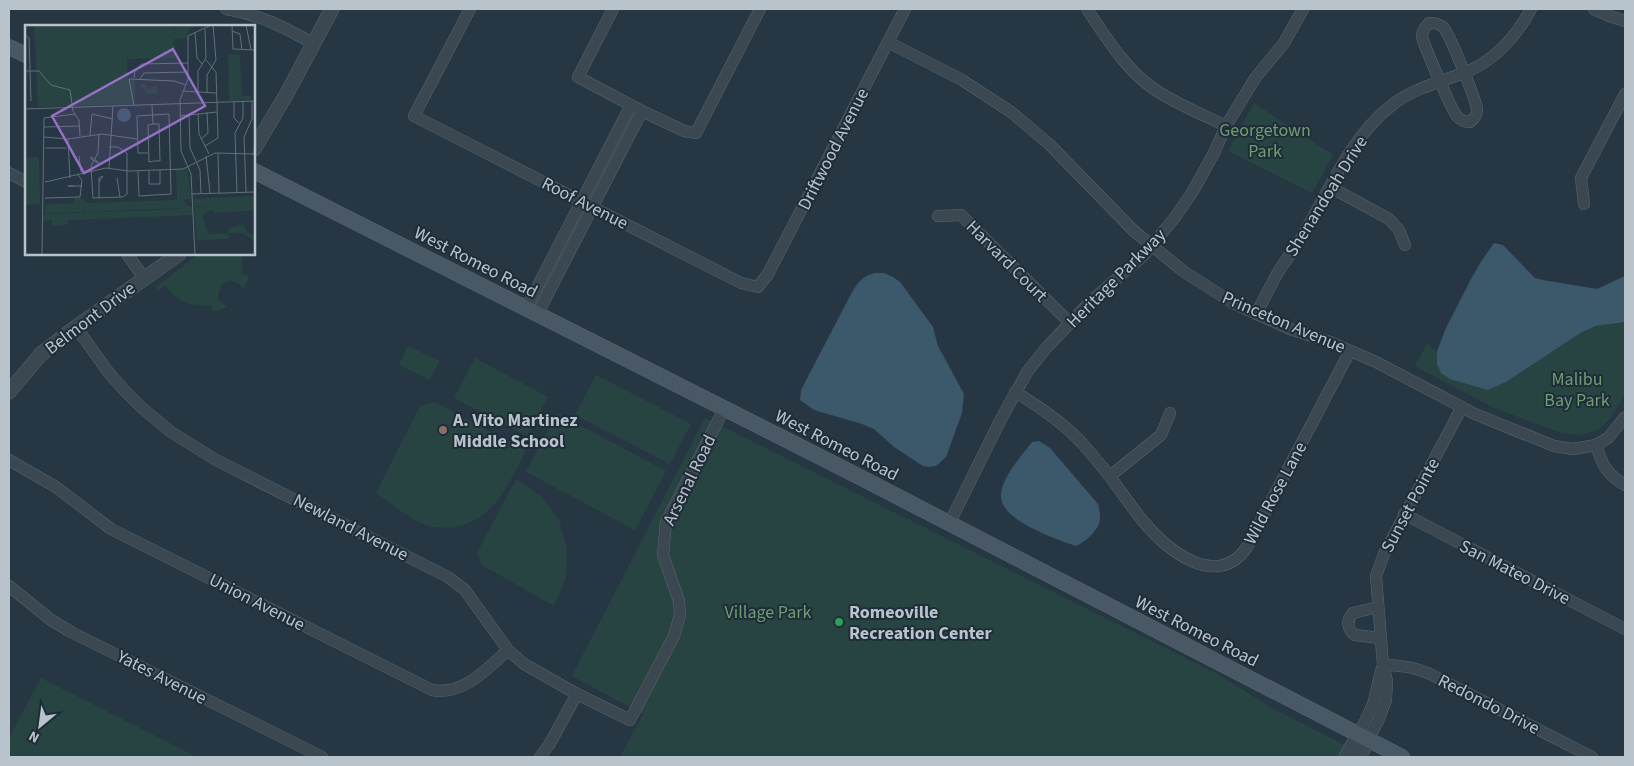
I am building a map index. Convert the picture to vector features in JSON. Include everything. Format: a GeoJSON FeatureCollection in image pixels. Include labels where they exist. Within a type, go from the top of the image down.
{"type":"FeatureCollection","features":[{"type":"Feature","properties":{"kind":"main road"},"geometry":{"type":"LineString","coordinates":[[9,47],[25,55]]}},
{"type":"Feature","properties":{"kind":"main road","name":"West Romeo Road"},"geometry":{"type":"LineString","coordinates":[[255,172],[724,409],[1402,757]]}},
{"type":"Feature","properties":{"kind":"street"},"geometry":{"type":"LineString","coordinates":[[226,9],[257,16],[275,23],[314,44]]}},
{"type":"Feature","properties":{"kind":"street"},"geometry":{"type":"LineString","coordinates":[[255,147],[332,9]]}},
{"type":"Feature","properties":{"kind":"street","name":"Roof Avenue"},"geometry":{"type":"LineString","coordinates":[[470,9],[414,116],[742,283],[758,288]]}},
{"type":"Feature","properties":{"kind":"street"},"geometry":{"type":"LineString","coordinates":[[613,9],[578,77],[684,131],[696,133],[760,9]]}},
{"type":"Feature","properties":{"kind":"street","name":"Driftwood Avenue"},"geometry":{"type":"LineString","coordinates":[[758,288],[768,274],[905,9]]}},
{"type":"Feature","properties":{"kind":"street"},"geometry":{"type":"LineString","coordinates":[[1087,9],[1118,53],[1147,83],[1174,100],[1226,126]]}},
{"type":"Feature","properties":{"kind":"street","name":"Heritage Parkway"},"geometry":{"type":"LineString","coordinates":[[949,524],[1015,392],[1027,372],[1047,347],[1091,301],[1139,259],[1176,216],[1193,191],[1214,153],[1226,126],[1256,77],[1284,43],[1303,9]]}},
{"type":"Feature","properties":{"kind":"street","name":"Shenandoah Drive"},"geometry":{"type":"LineString","coordinates":[[1256,314],[1277,274],[1306,231],[1353,146],[1374,122],[1392,105],[1414,91],[1464,73],[1485,62],[1510,40],[1531,9]]}},
{"type":"Feature","properties":{"kind":"street"},"geometry":{"type":"LineString","coordinates":[[1594,9],[1625,21]]}},
{"type":"Feature","properties":{"kind":"street"},"geometry":{"type":"LineString","coordinates":[[1437,22],[1445,28],[1464,73],[1477,107],[1476,116],[1470,122],[1465,122],[1455,114],[1440,81],[1422,37],[1425,27],[1429,23],[1437,22]]}},
{"type":"Feature","properties":{"kind":"street","name":"Princeton Avenue"},"geometry":{"type":"LineString","coordinates":[[888,42],[962,80],[1011,112],[1049,144],[1134,231],[1182,271],[1203,285],[1256,314],[1376,362],[1462,408],[1562,448],[1573,449],[1596,445]]}},
{"type":"Feature","properties":{"kind":"street"},"geometry":{"type":"LineString","coordinates":[[1584,204],[1581,178],[1625,94]]}},
{"type":"Feature","properties":{"kind":"street"},"geometry":{"type":"LineString","coordinates":[[532,312],[581,202],[631,105]]}},
{"type":"Feature","properties":{"kind":"street"},"geometry":{"type":"LineString","coordinates":[[532,312],[593,207],[642,111]]}},
{"type":"Feature","properties":{"kind":"street"},"geometry":{"type":"LineString","coordinates":[[9,173],[25,181]]}},
{"type":"Feature","properties":{"kind":"street"},"geometry":{"type":"LineString","coordinates":[[1330,187],[1389,219],[1400,230],[1405,245]]}},
{"type":"Feature","properties":{"kind":"street","name":"Harvard Court"},"geometry":{"type":"LineString","coordinates":[[938,216],[961,215],[1070,323]]}},
{"type":"Feature","properties":{"kind":"street"},"geometry":{"type":"LineString","coordinates":[[128,255],[144,278]]}},
{"type":"Feature","properties":{"kind":"street","name":"Belmont Drive"},"geometry":{"type":"LineString","coordinates":[[9,392],[41,354],[178,255]]}},
{"type":"Feature","properties":{"kind":"street","name":"Newland Avenue"},"geometry":{"type":"LineString","coordinates":[[76,327],[109,373],[124,390],[141,407],[172,432],[216,460],[434,568],[455,581],[475,603],[508,650],[524,664],[577,694],[630,720]]}},
{"type":"Feature","properties":{"kind":"street","name":"Wild Rose Lane"},"geometry":{"type":"LineString","coordinates":[[1015,392],[1057,419],[1081,443],[1110,476],[1143,521],[1157,536],[1182,556],[1194,562],[1214,567],[1233,561],[1247,547],[1350,351]]}},
{"type":"Feature","properties":{"kind":"street","name":"Sunset Pointe"},"geometry":{"type":"LineString","coordinates":[[1363,738],[1378,721],[1386,700],[1387,681],[1380,638],[1376,576],[1384,554],[1404,514],[1462,408]]}},
{"type":"Feature","properties":{"kind":"street","name":"Arsenal Road"},"geometry":{"type":"LineString","coordinates":[[630,720],[674,636],[680,615],[679,600],[663,555],[666,522],[724,409]]}},
{"type":"Feature","properties":{"kind":"street"},"geometry":{"type":"LineString","coordinates":[[1110,476],[1161,435],[1170,413]]}},
{"type":"Feature","properties":{"kind":"street"},"geometry":{"type":"LineString","coordinates":[[1625,417],[1608,438],[1596,445],[1606,469],[1625,485]]}},
{"type":"Feature","properties":{"kind":"street","name":"Union Avenue"},"geometry":{"type":"LineString","coordinates":[[9,460],[63,491],[111,529],[432,690],[447,692],[456,690],[474,679],[508,650]]}},
{"type":"Feature","properties":{"kind":"street","name":"San Mateo Drive"},"geometry":{"type":"LineString","coordinates":[[1404,514],[1625,629]]}},
{"type":"Feature","properties":{"kind":"street","name":"Yates Avenue"},"geometry":{"type":"LineString","coordinates":[[9,586],[51,620],[71,632],[322,757]]}},
{"type":"Feature","properties":{"kind":"street"},"geometry":{"type":"LineString","coordinates":[[1378,607],[1353,613],[1348,620],[1348,625],[1351,632],[1355,635],[1380,638]]}},
{"type":"Feature","properties":{"kind":"street","name":"Redondo Drive"},"geometry":{"type":"LineString","coordinates":[[1383,665],[1405,666],[1430,674],[1592,757]]}},
{"type":"Feature","properties":{"kind":"street"},"geometry":{"type":"LineString","coordinates":[[540,757],[549,745],[577,694]]}},
{"type":"Feature","properties":{"kind":"street"},"geometry":{"type":"LineString","coordinates":[[1346,757],[1363,738]]}},
{"type":"Feature","properties":{"kind":"street"},"geometry":{"type":"LineString","coordinates":[[1359,757],[1363,738]]}},
{"type":"Feature","properties":{"kind":"green space","name":"Georgetown Park"},"geometry":{"type":"Polygon","coordinates":[[[1254,103],[1333,155],[1312,193],[1228,151],[1254,103]]]}},
{"type":"Feature","properties":{"kind":"green space"},"geometry":{"type":"Polygon","coordinates":[[[198,255],[241,255],[243,268],[241,274],[249,276],[244,289],[233,281],[227,281],[221,285],[217,299],[227,307],[213,312],[211,305],[191,304],[174,295],[165,285],[158,290],[156,287],[198,255]]]}},
{"type":"Feature","properties":{"kind":"green space","name":"Malibu Bay Park"},"geometry":{"type":"Polygon","coordinates":[[[1625,322],[1625,394],[1611,418],[1599,429],[1581,435],[1562,433],[1492,407],[1415,366],[1427,344],[1437,351],[1437,364],[1506,382],[1582,332],[1596,326],[1625,322]]]}},
{"type":"Feature","properties":{"kind":"green space"},"geometry":{"type":"Polygon","coordinates":[[[408,346],[439,361],[430,380],[399,365],[408,346]]]}},
{"type":"Feature","properties":{"kind":"green space"},"geometry":{"type":"Polygon","coordinates":[[[475,358],[548,397],[527,436],[454,398],[475,358]]]}},
{"type":"Feature","properties":{"kind":"green space"},"geometry":{"type":"Polygon","coordinates":[[[596,375],[691,424],[670,464],[575,415],[596,375]]]}},
{"type":"Feature","properties":{"kind":"green space"},"geometry":{"type":"Polygon","coordinates":[[[435,402],[526,451],[506,488],[489,509],[467,523],[444,528],[425,525],[410,517],[376,493],[420,406],[435,402]]]}},
{"type":"Feature","properties":{"kind":"green space"},"geometry":{"type":"Polygon","coordinates":[[[557,413],[666,471],[635,530],[526,472],[557,413]]]}},
{"type":"Feature","properties":{"kind":"green space","name":"Village Park"},"geometry":{"type":"Polygon","coordinates":[[[705,418],[1219,675],[1272,708],[1368,757],[620,757],[643,714],[572,676],[705,418]]]}},
{"type":"Feature","properties":{"kind":"green space"},"geometry":{"type":"Polygon","coordinates":[[[516,479],[541,496],[559,520],[567,549],[566,578],[554,606],[482,565],[477,553],[516,479]]]}},
{"type":"Feature","properties":{"kind":"green space"},"geometry":{"type":"Polygon","coordinates":[[[41,678],[197,757],[9,757],[9,738],[41,678]]]}},
{"type":"Feature","properties":{"kind":"water"},"geometry":{"type":"Polygon","coordinates":[[[1494,243],[1503,245],[1535,278],[1597,289],[1625,276],[1625,322],[1596,326],[1582,332],[1506,382],[1488,390],[1450,379],[1441,373],[1437,364],[1437,351],[1446,328],[1471,279],[1494,243]]]}},
{"type":"Feature","properties":{"kind":"water"},"geometry":{"type":"Polygon","coordinates":[[[875,273],[884,273],[900,282],[933,327],[938,346],[964,394],[962,413],[946,457],[936,466],[923,466],[894,447],[874,429],[814,410],[800,400],[801,390],[857,284],[863,278],[875,273]]]}},
{"type":"Feature","properties":{"kind":"water"},"geometry":{"type":"Polygon","coordinates":[[[1039,441],[1050,448],[1098,504],[1099,524],[1089,537],[1076,546],[1055,539],[1018,520],[1003,503],[1002,487],[1009,474],[1032,442],[1039,441]]]}},
{"type":"Feature","properties":{"kind":"place","name":"A. Vito Martinez Middle School"},"geometry":{"type":"Point","coordinates":[443,430]}},
{"type":"Feature","properties":{"kind":"place","name":"Romeoville Recreation Center"},"geometry":{"type":"Point","coordinates":[839,622]}}]}
